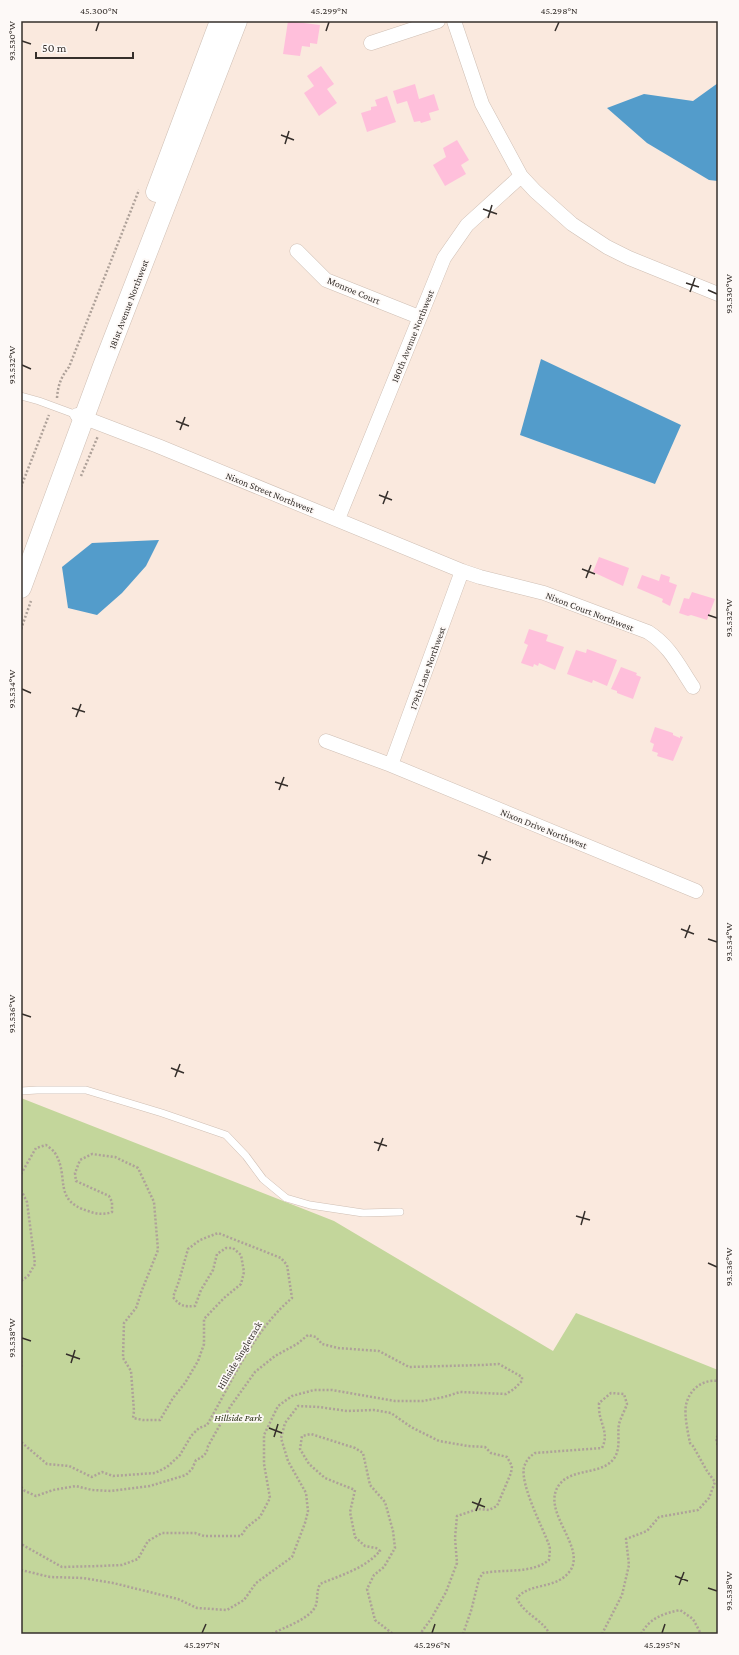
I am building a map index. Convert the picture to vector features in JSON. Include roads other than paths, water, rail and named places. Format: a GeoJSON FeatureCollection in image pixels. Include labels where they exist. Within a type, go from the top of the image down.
{"type":"FeatureCollection","features":[{"type":"Feature","properties":{"kind":"main road","name":"181st Avenue Northwest"},"geometry":{"type":"LineString","coordinates":[[21,550],[72,411],[121,287],[220,21]]}},
{"type":"Feature","properties":{"kind":"main road","name":"181st Avenue Northwest"},"geometry":{"type":"LineString","coordinates":[[21,588],[72,411],[237,21]]}},
{"type":"Feature","properties":{"kind":"street"},"geometry":{"type":"LineString","coordinates":[[371,43],[438,21]]}},
{"type":"Feature","properties":{"kind":"street"},"geometry":{"type":"LineString","coordinates":[[454,21],[482,104],[522,176],[572,224],[607,247],[629,258],[718,294]]}},
{"type":"Feature","properties":{"kind":"street","name":"180th Avenue Northwest"},"geometry":{"type":"LineString","coordinates":[[338,519],[444,258],[454,241],[467,225],[482,210],[522,176]]}},
{"type":"Feature","properties":{"kind":"street","name":"Monroe Court"},"geometry":{"type":"LineString","coordinates":[[297,251],[326,280],[419,317]]}},
{"type":"Feature","properties":{"kind":"street","name":"Nixon Street Northwest"},"geometry":{"type":"LineString","coordinates":[[72,411],[462,571]]}},
{"type":"Feature","properties":{"kind":"street","name":"Nixon Court Northwest"},"geometry":{"type":"LineString","coordinates":[[462,571],[486,579],[544,593],[648,632],[667,647],[693,687]]}},
{"type":"Feature","properties":{"kind":"street","name":"179th Lane Northwest"},"geometry":{"type":"LineString","coordinates":[[391,765],[462,571]]}},
{"type":"Feature","properties":{"kind":"street"},"geometry":{"type":"LineString","coordinates":[[326,741],[391,765]]}},
{"type":"Feature","properties":{"kind":"street","name":"Nixon Drive Northwest"},"geometry":{"type":"LineString","coordinates":[[391,765],[696,891]]}},
{"type":"Feature","properties":{"kind":"lane"},"geometry":{"type":"LineString","coordinates":[[21,396],[72,411]]}},
{"type":"Feature","properties":{"kind":"lane"},"geometry":{"type":"LineString","coordinates":[[21,1091],[86,1090],[162,1113],[226,1135],[246,1156],[264,1179],[286,1198],[310,1205],[375,1214],[400,1212]]}},
{"type":"Feature","properties":{"kind":"water"},"geometry":{"type":"Polygon","coordinates":[[[718,83],[718,181],[709,180],[647,143],[607,108],[644,94],[693,101],[718,83]]]}},
{"type":"Feature","properties":{"kind":"water"},"geometry":{"type":"Polygon","coordinates":[[[541,359],[681,425],[655,484],[520,435],[541,359]]]}},
{"type":"Feature","properties":{"kind":"water"},"geometry":{"type":"Polygon","coordinates":[[[159,540],[146,566],[122,593],[97,615],[68,608],[62,567],[92,543],[159,540]]]}},
{"type":"Feature","properties":{"kind":"park label","name":"Hillside Park"},"geometry":{"type":"Point","coordinates":[238,1417]}}]}
